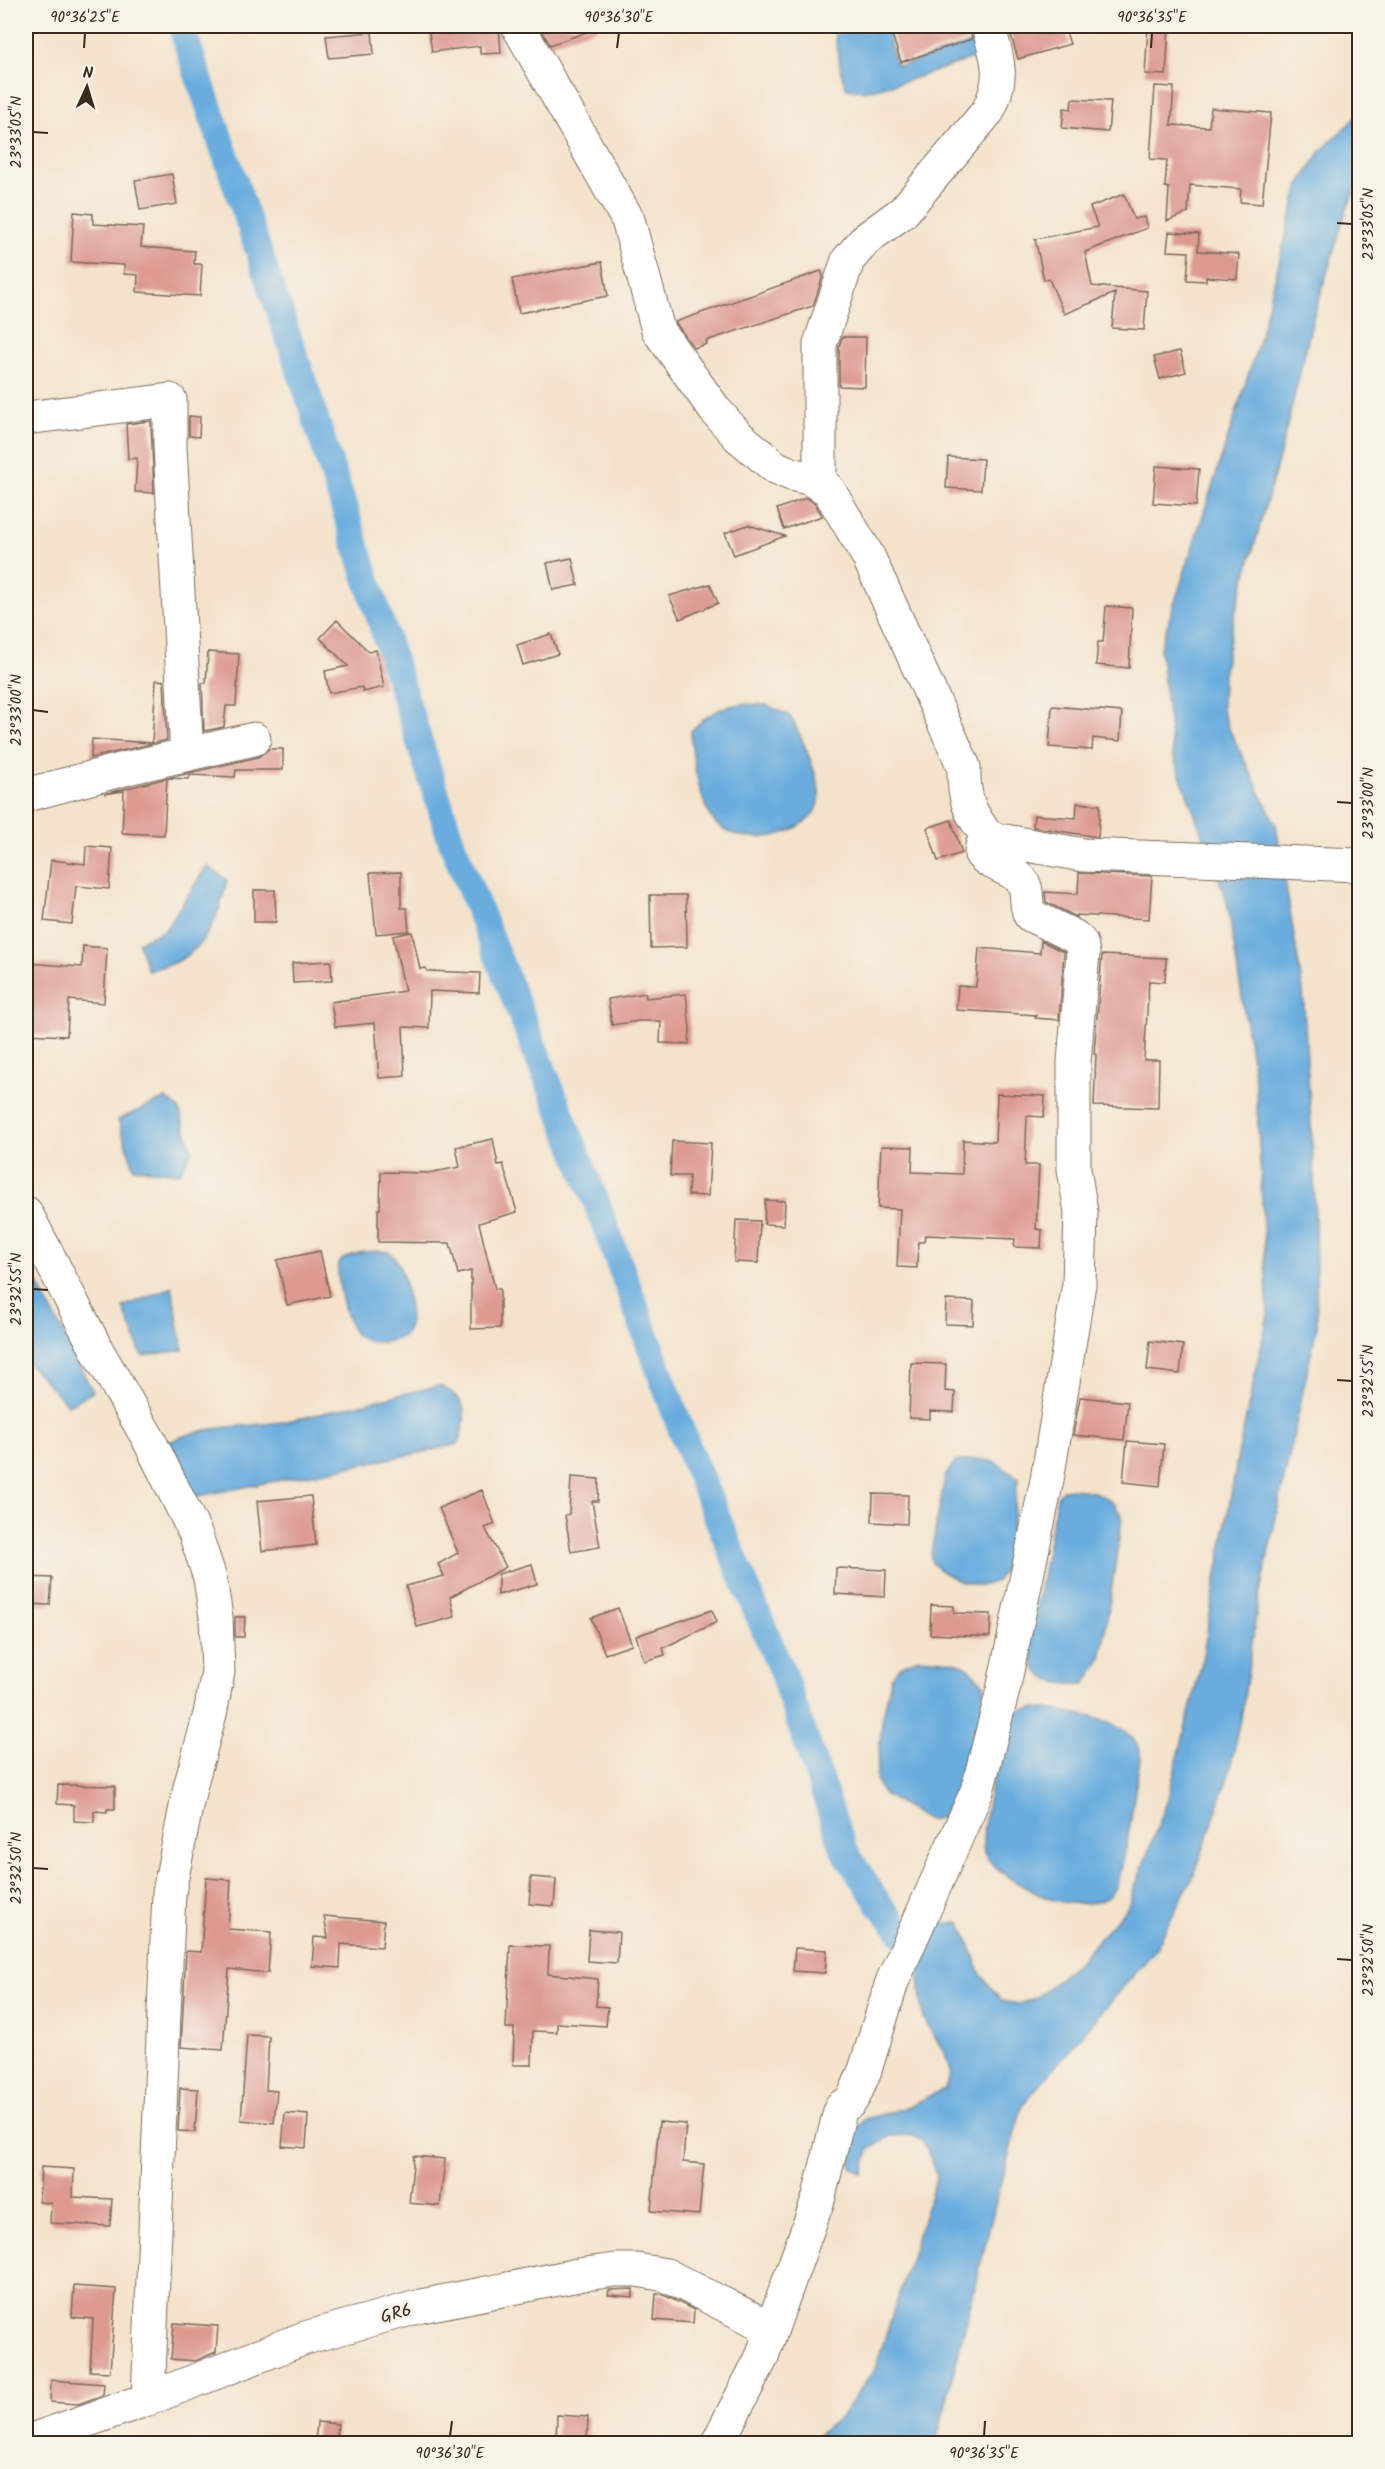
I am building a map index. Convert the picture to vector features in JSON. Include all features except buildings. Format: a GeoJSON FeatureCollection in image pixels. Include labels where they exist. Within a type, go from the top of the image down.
{"type":"FeatureCollection","features":[{"type":"Feature","properties":{"kind":"street"},"geometry":{"type":"LineString","coordinates":[[518,26],[628,220],[658,330],[667,344],[715,410],[754,451],[775,466],[820,483],[828,489],[868,556],[964,767],[965,798],[975,820],[989,838],[1083,855],[1203,861],[1359,864]]}},
{"type":"Feature","properties":{"kind":"street"},"geometry":{"type":"LineString","coordinates":[[820,483],[820,344],[848,260],[866,239],[903,212],[988,111],[995,96],[999,63],[988,26]]}},
{"type":"Feature","properties":{"kind":"street"},"geometry":{"type":"LineString","coordinates":[[26,418],[170,400],[170,447],[186,755]]}},
{"type":"Feature","properties":{"kind":"street"},"geometry":{"type":"LineString","coordinates":[[26,795],[255,739]]}},
{"type":"Feature","properties":{"kind":"street"},"geometry":{"type":"LineString","coordinates":[[717,2444],[761,2359],[818,2200],[841,2107],[850,2102],[866,2070],[891,1982],[977,1791],[1003,1690],[1047,1480],[1079,1284],[1081,1212],[1074,1169],[1074,1062],[1083,953],[1081,943],[1075,937],[1029,915],[1025,902],[1025,887],[1017,877],[986,861],[981,854],[982,846],[989,838]]}},
{"type":"Feature","properties":{"kind":"street"},"geometry":{"type":"LineString","coordinates":[[26,1213],[98,1352],[148,1438],[195,1533],[210,1578],[216,1617],[218,1672],[190,1787],[169,1892],[148,2399]]}},
{"type":"Feature","properties":{"kind":"street","name":"GR6"},"geometry":{"type":"LineString","coordinates":[[26,2442],[148,2399],[305,2338],[459,2298],[615,2270],[637,2270],[666,2275],[772,2329]]}},
{"type":"Feature","properties":{"kind":"water"},"geometry":{"type":"Polygon","coordinates":[[[831,26],[886,26],[895,63],[900,66],[976,42],[980,52],[973,58],[908,80],[863,91],[846,87],[834,30],[831,26]]]}},
{"type":"Feature","properties":{"kind":"water"},"geometry":{"type":"Polygon","coordinates":[[[1359,114],[1359,183],[1344,217],[1313,319],[1280,454],[1234,617],[1223,675],[1222,710],[1228,727],[1276,825],[1303,991],[1314,1176],[1317,1326],[1258,1601],[1241,1719],[1228,1777],[1196,1870],[1155,1950],[1023,2104],[999,2189],[936,2443],[807,2444],[841,2416],[875,2369],[937,2176],[923,2141],[910,2135],[890,2136],[869,2150],[862,2174],[851,2167],[851,2133],[865,2119],[902,2109],[944,2089],[951,2074],[945,2053],[926,2023],[922,2011],[919,1977],[935,1923],[961,1923],[981,1975],[1002,2001],[1019,2004],[1037,1997],[1073,1967],[1127,1908],[1167,1802],[1201,1666],[1238,1455],[1268,1315],[1256,1087],[1227,901],[1173,756],[1160,648],[1258,345],[1299,185],[1321,151],[1359,114]]]}},
{"type":"Feature","properties":{"kind":"water"},"geometry":{"type":"Polygon","coordinates":[[[744,704],[766,705],[789,715],[805,746],[815,774],[818,806],[810,818],[783,834],[750,837],[734,834],[721,827],[711,817],[699,787],[692,751],[691,731],[714,712],[744,704]]]}},
{"type":"Feature","properties":{"kind":"water"},"geometry":{"type":"Polygon","coordinates":[[[207,866],[227,880],[217,914],[206,936],[199,945],[180,960],[148,971],[138,942],[165,930],[207,866]]]}},
{"type":"Feature","properties":{"kind":"water"},"geometry":{"type":"Polygon","coordinates":[[[166,1098],[179,1109],[192,1151],[180,1173],[134,1168],[118,1120],[166,1098]]]}},
{"type":"Feature","properties":{"kind":"water"},"geometry":{"type":"Polygon","coordinates":[[[364,1252],[388,1252],[398,1263],[402,1272],[410,1320],[406,1333],[398,1339],[373,1342],[361,1339],[349,1323],[340,1290],[339,1264],[346,1257],[364,1252]]]}},
{"type":"Feature","properties":{"kind":"water"},"geometry":{"type":"Polygon","coordinates":[[[26,1260],[93,1392],[68,1405],[26,1361],[26,1260]]]}},
{"type":"Feature","properties":{"kind":"water"},"geometry":{"type":"Polygon","coordinates":[[[172,1287],[183,1350],[142,1356],[123,1307],[172,1287]]]}},
{"type":"Feature","properties":{"kind":"water"},"geometry":{"type":"Polygon","coordinates":[[[440,1386],[450,1391],[461,1403],[464,1417],[461,1434],[458,1444],[424,1452],[192,1496],[165,1445],[177,1438],[206,1430],[282,1422],[440,1386]]]}},
{"type":"Feature","properties":{"kind":"water"},"geometry":{"type":"Polygon","coordinates":[[[977,1459],[995,1462],[1018,1478],[1007,1566],[996,1581],[980,1586],[959,1581],[944,1573],[932,1563],[931,1554],[945,1477],[955,1462],[977,1459]]]}},
{"type":"Feature","properties":{"kind":"water"},"geometry":{"type":"Polygon","coordinates":[[[1062,1490],[1088,1491],[1108,1499],[1114,1504],[1122,1518],[1101,1659],[1085,1684],[1062,1683],[1045,1678],[1034,1665],[1030,1642],[1057,1497],[1062,1490]]]}},
{"type":"Feature","properties":{"kind":"water"},"geometry":{"type":"Polygon","coordinates":[[[918,1658],[964,1665],[978,1677],[985,1687],[972,1777],[948,1816],[929,1820],[883,1794],[876,1780],[882,1722],[891,1678],[900,1666],[918,1658]]]}},
{"type":"Feature","properties":{"kind":"water"},"geometry":{"type":"Polygon","coordinates":[[[1036,1708],[1091,1717],[1106,1722],[1130,1735],[1138,1748],[1140,1759],[1122,1866],[1112,1892],[1100,1901],[1072,1903],[1048,1898],[1003,1873],[985,1855],[983,1843],[987,1808],[1009,1716],[1020,1710],[1036,1708]]]}},
{"type":"Feature","properties":{"kind":"waterway"},"geometry":{"type":"LineString","coordinates":[[181,26],[303,380],[452,843],[592,1191],[690,1453],[781,1669],[844,1850],[879,1904],[947,1987]]}}]}
